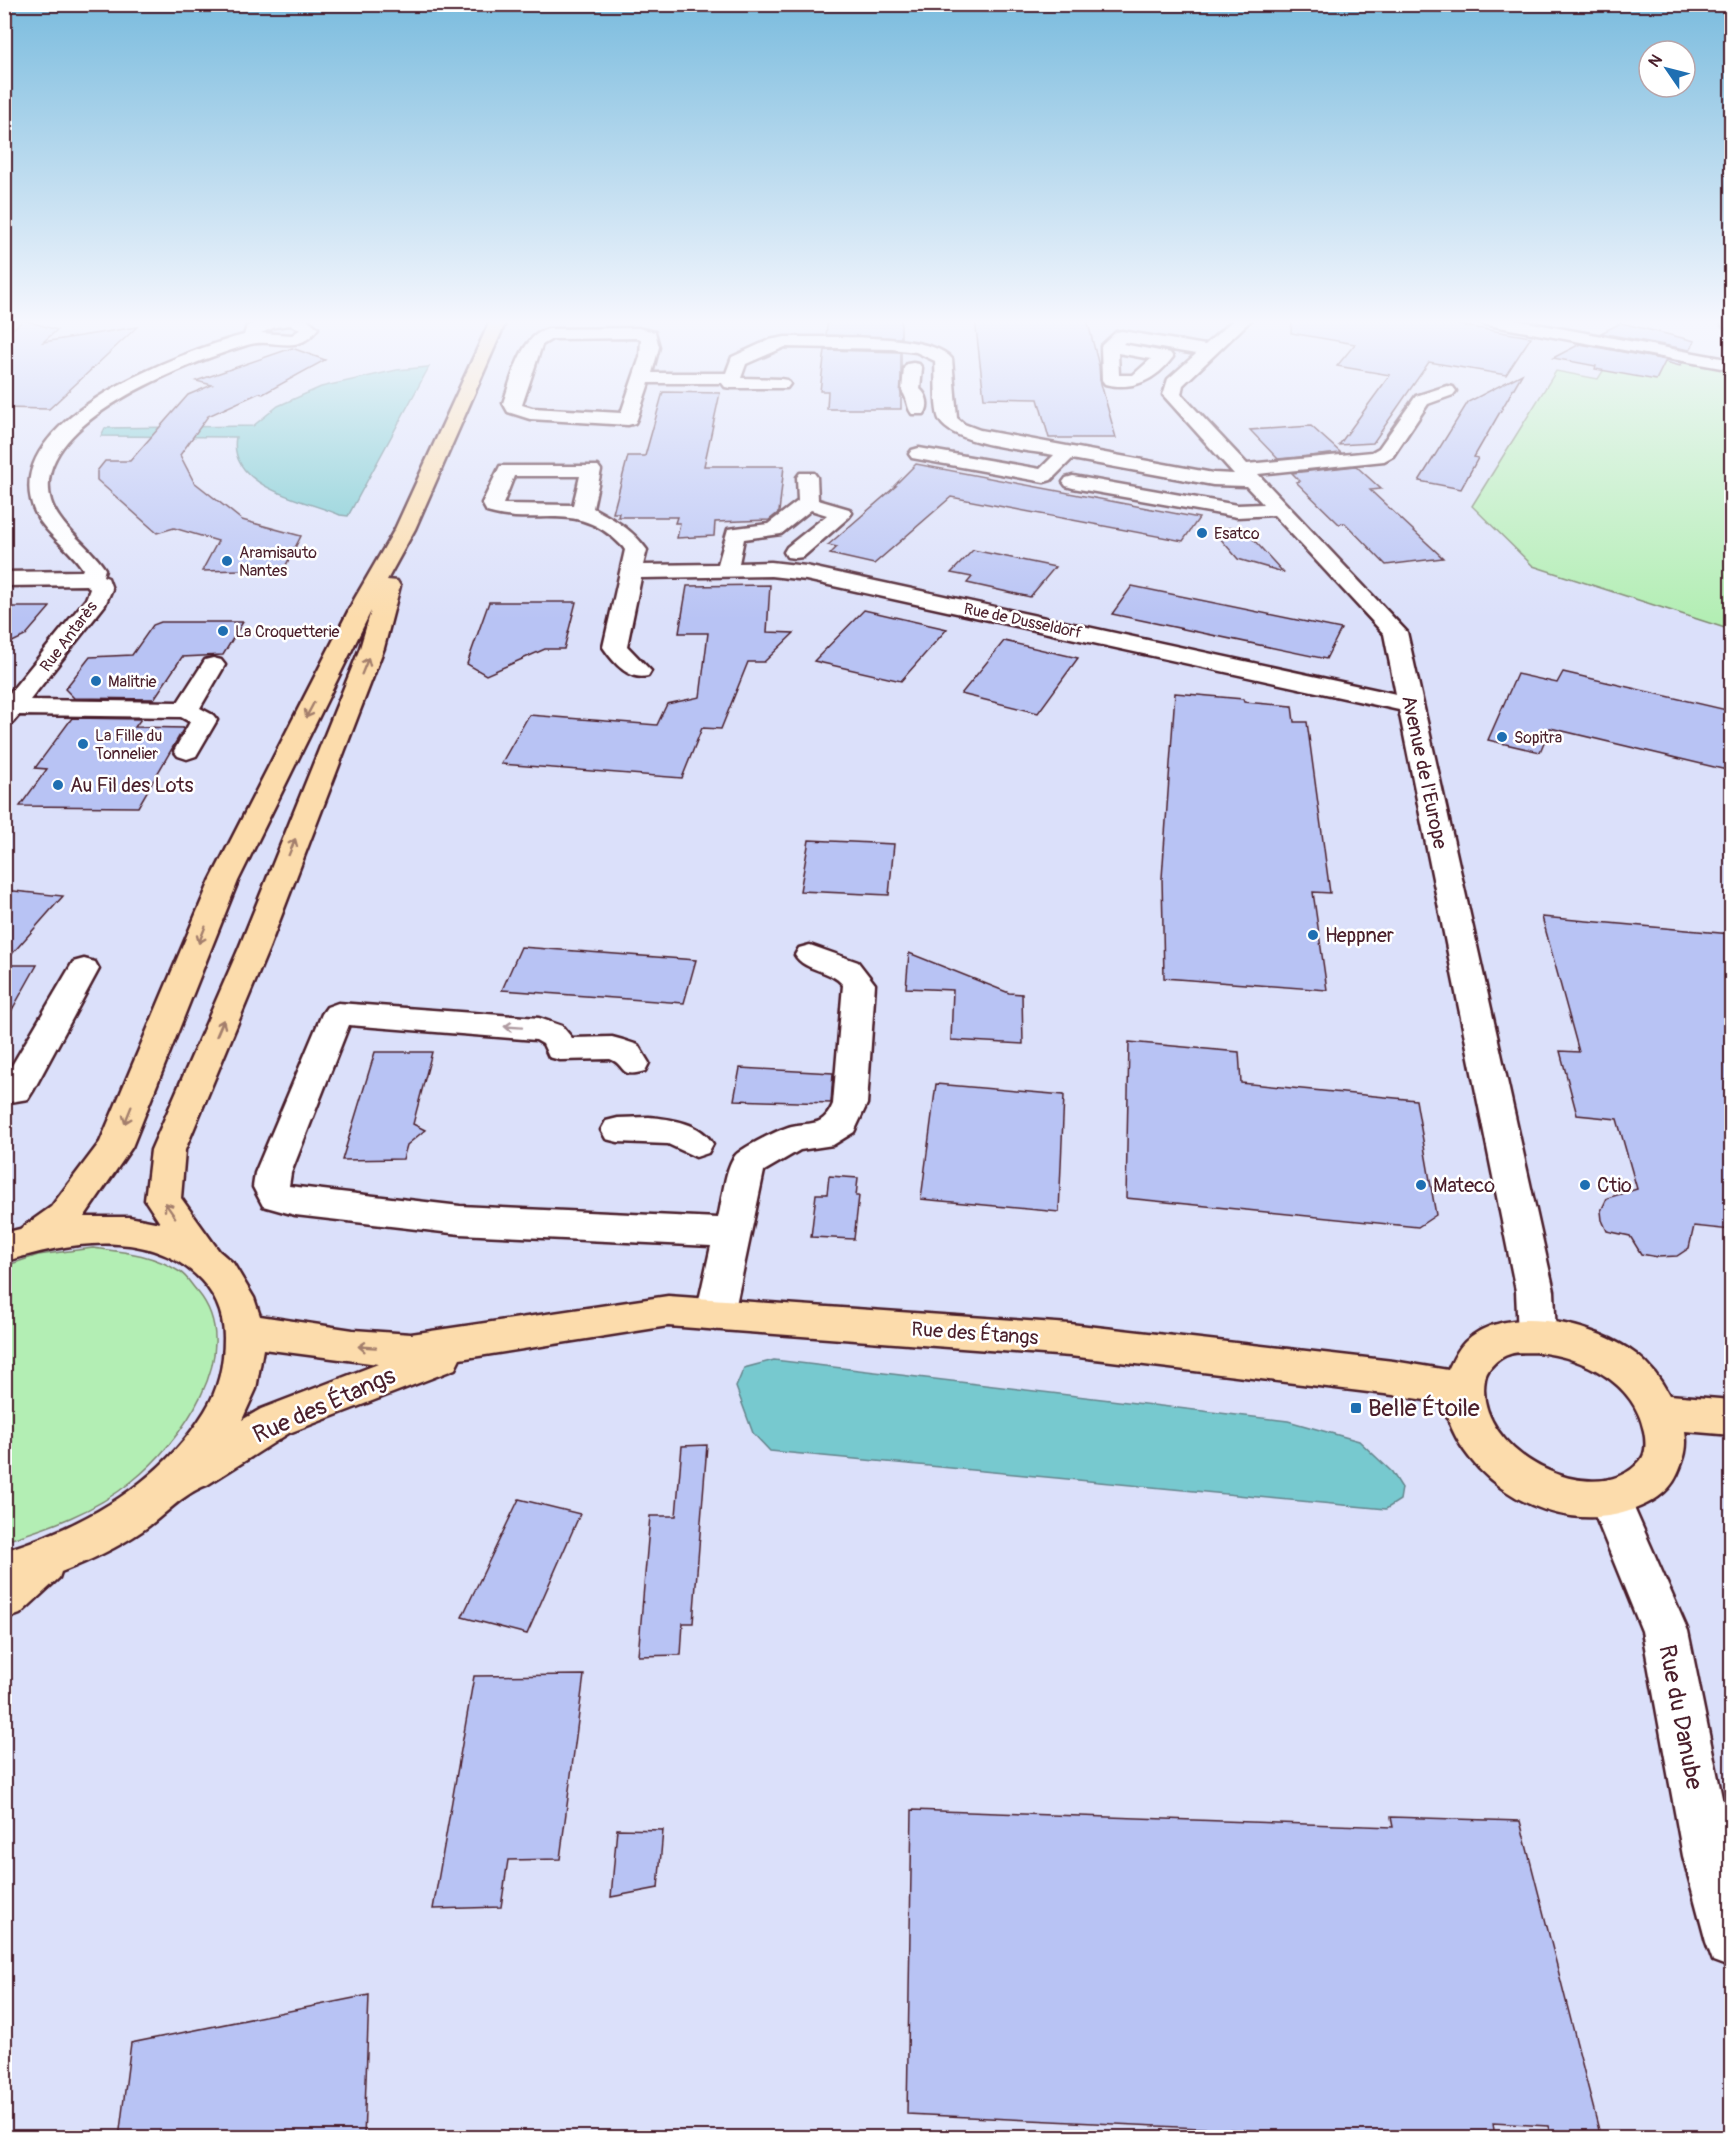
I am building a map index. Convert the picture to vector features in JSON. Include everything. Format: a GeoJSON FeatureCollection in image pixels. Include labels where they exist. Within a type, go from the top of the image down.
{"type":"FeatureCollection","features":[{"type":"Feature","properties":{"kind":"main road"},"geometry":{"type":"LineString","coordinates":[[19,1244],[64,1218],[115,1148],[224,881],[366,598],[405,528],[454,419]]}},
{"type":"Feature","properties":{"kind":"main road"},"geometry":{"type":"LineString","coordinates":[[4,1572],[49,1559],[112,1528],[168,1486],[196,1456],[220,1423],[235,1391],[243,1359],[245,1330],[238,1302],[225,1278],[204,1258],[163,1200],[168,1150],[254,948],[372,648],[405,528]]}},
{"type":"Feature","properties":{"kind":"main road"},"geometry":{"type":"LineString","coordinates":[[19,1244],[83,1230],[130,1231],[171,1240],[204,1258]]}},
{"type":"Feature","properties":{"kind":"main road","name":"Rue des Étangs"},"geometry":{"type":"LineString","coordinates":[[245,1330],[353,1346],[411,1350],[668,1311],[1070,1340],[1393,1378],[1462,1389]]}},
{"type":"Feature","properties":{"kind":"main road"},"geometry":{"type":"LineString","coordinates":[[1537,1336],[1566,1339],[1602,1354],[1634,1377],[1657,1411],[1665,1431],[1665,1454],[1656,1475],[1639,1490],[1609,1498],[1582,1500],[1548,1491],[1515,1475],[1489,1452],[1471,1425],[1462,1389],[1466,1371],[1478,1353],[1501,1340],[1537,1336]]}},
{"type":"Feature","properties":{"kind":"main road","name":"Rue des Étangs"},"geometry":{"type":"LineString","coordinates":[[168,1486],[275,1421],[375,1381],[488,1340]]}},
{"type":"Feature","properties":{"kind":"main road"},"geometry":{"type":"LineString","coordinates":[[1657,1411],[1731,1418]]}},
{"type":"Feature","properties":{"kind":"main road"},"geometry":{"type":"LineString","coordinates":[[4,1599],[49,1559]]}},
{"type":"Feature","properties":{"kind":"street","name":"Rue Antarès"},"geometry":{"type":"LineString","coordinates":[[8,712],[97,600],[101,588],[100,583],[92,578],[94,569],[90,560],[56,530],[46,515],[40,498],[40,481],[54,445],[81,419]]}},
{"type":"Feature","properties":{"kind":"street"},"geometry":{"type":"LineString","coordinates":[[948,419],[957,428],[975,435],[1213,479],[1377,457],[1386,452],[1409,419]]}},
{"type":"Feature","properties":{"kind":"street","name":"Avenue de l'Europe"},"geometry":{"type":"LineString","coordinates":[[1194,419],[1395,632],[1535,1291],[1537,1336]]}},
{"type":"Feature","properties":{"kind":"street"},"geometry":{"type":"LineString","coordinates":[[919,454],[1044,476],[1068,452]]}},
{"type":"Feature","properties":{"kind":"street"},"geometry":{"type":"LineString","coordinates":[[582,511],[591,470],[507,470],[492,503],[494,508],[501,510],[582,511],[614,526],[627,536],[633,561],[615,647],[639,671]]}},
{"type":"Feature","properties":{"kind":"street"},"geometry":{"type":"LineString","coordinates":[[807,477],[808,503]]}},
{"type":"Feature","properties":{"kind":"street"},"geometry":{"type":"LineString","coordinates":[[1073,482],[1237,511],[1279,509]]}},
{"type":"Feature","properties":{"kind":"street"},"geometry":{"type":"LineString","coordinates":[[795,552],[842,513],[808,503]]}},
{"type":"Feature","properties":{"kind":"street"},"geometry":{"type":"LineString","coordinates":[[708,550],[729,560],[735,533],[774,530],[808,503]]}},
{"type":"Feature","properties":{"kind":"street","name":"Rue de Dusseldorf"},"geometry":{"type":"LineString","coordinates":[[633,561],[729,560],[771,569],[806,573],[1410,705]]}},
{"type":"Feature","properties":{"kind":"street"},"geometry":{"type":"LineString","coordinates":[[4,579],[92,578]]}},
{"type":"Feature","properties":{"kind":"street"},"geometry":{"type":"LineString","coordinates":[[186,710],[213,665]]}},
{"type":"Feature","properties":{"kind":"street"},"geometry":{"type":"LineString","coordinates":[[8,712],[186,710],[204,720],[187,751]]}},
{"type":"Feature","properties":{"kind":"street"},"geometry":{"type":"LineString","coordinates":[[715,1314],[748,1164],[793,1138],[822,1136],[842,1123],[850,1104],[859,984],[847,969],[810,955]]}},
{"type":"Feature","properties":{"kind":"street"},"geometry":{"type":"LineString","coordinates":[[4,1091],[16,1091],[84,969]]}},
{"type":"Feature","properties":{"kind":"street"},"geometry":{"type":"LineString","coordinates":[[633,1063],[626,1053],[612,1048],[560,1049],[558,1040],[551,1033],[539,1029],[338,1014],[273,1173],[271,1187],[276,1196],[295,1201],[460,1220],[733,1233]]}},
{"type":"Feature","properties":{"kind":"street"},"geometry":{"type":"LineString","coordinates":[[618,1130],[667,1130],[685,1135],[696,1144]]}},
{"type":"Feature","properties":{"kind":"street","name":"Rue du Danube"},"geometry":{"type":"LineString","coordinates":[[1609,1498],[1665,1631],[1708,1856],[1731,1942]]}},
{"type":"Feature","properties":{"kind":"shaded area"},"geometry":{"type":"Polygon","coordinates":[[[5,419],[1584,419],[1533,566],[1731,630],[1731,2137],[5,2138],[5,419]]]}},
{"type":"Feature","properties":{"kind":"green space"},"geometry":{"type":"Polygon","coordinates":[[[1526,419],[1731,419],[1731,630],[1533,566],[1472,506],[1526,419]]]}},
{"type":"Feature","properties":{"kind":"green space"},"geometry":{"type":"Polygon","coordinates":[[[93,1248],[159,1261],[185,1276],[198,1292],[211,1316],[215,1341],[211,1368],[201,1395],[187,1421],[169,1445],[131,1482],[87,1510],[5,1541],[5,1266],[38,1255],[93,1248]]]}},
{"type":"Feature","properties":{"kind":"water"},"geometry":{"type":"Polygon","coordinates":[[[262,419],[401,419],[348,516],[272,490],[256,480],[244,469],[236,454],[236,437],[101,436],[105,428],[253,426],[262,419]]]}},
{"type":"Feature","properties":{"kind":"water"},"geometry":{"type":"Polygon","coordinates":[[[774,1360],[1288,1421],[1359,1441],[1392,1472],[1402,1488],[1400,1500],[1386,1509],[770,1451],[753,1433],[736,1387],[744,1368],[774,1360]]]}},
{"type":"Feature","properties":{"kind":"building"},"geometry":{"type":"Polygon","coordinates":[[[167,419],[206,419],[180,455],[194,482],[242,520],[301,536],[284,569],[202,571],[218,541],[174,528],[157,533],[97,480],[97,471],[105,461],[130,461],[167,419]]]}},
{"type":"Feature","properties":{"kind":"building"},"geometry":{"type":"Polygon","coordinates":[[[655,419],[714,419],[704,466],[784,466],[779,512],[769,520],[715,522],[714,536],[677,538],[680,523],[675,523],[677,517],[618,517],[619,513],[613,513],[628,456],[645,456],[655,419]]]}},
{"type":"Feature","properties":{"kind":"building"},"geometry":{"type":"Polygon","coordinates":[[[1044,419],[1111,419],[1116,438],[1049,438],[1044,419]]]}},
{"type":"Feature","properties":{"kind":"building"},"geometry":{"type":"Polygon","coordinates":[[[1358,419],[1390,419],[1373,443],[1339,445],[1358,419]]]}},
{"type":"Feature","properties":{"kind":"building"},"geometry":{"type":"Polygon","coordinates":[[[1457,419],[1496,419],[1474,457],[1478,458],[1461,489],[1419,481],[1457,419]]]}},
{"type":"Feature","properties":{"kind":"building"},"geometry":{"type":"Polygon","coordinates":[[[1311,426],[1341,453],[1278,459],[1250,430],[1311,426]]]}},
{"type":"Feature","properties":{"kind":"building"},"geometry":{"type":"Polygon","coordinates":[[[916,464],[1199,518],[1183,541],[951,497],[874,564],[830,554],[837,547],[828,545],[896,486],[894,486],[916,464]]]}},
{"type":"Feature","properties":{"kind":"building"},"geometry":{"type":"Polygon","coordinates":[[[1356,466],[1381,489],[1370,490],[1443,558],[1386,565],[1345,523],[1339,524],[1296,482],[1300,481],[1292,473],[1356,466]]]}},
{"type":"Feature","properties":{"kind":"building"},"geometry":{"type":"Polygon","coordinates":[[[1242,527],[1283,572],[1238,559],[1212,529],[1242,527]]]}},
{"type":"Feature","properties":{"kind":"building"},"geometry":{"type":"Polygon","coordinates":[[[973,550],[1055,567],[1030,597],[967,583],[972,577],[951,573],[973,550]]]}},
{"type":"Feature","properties":{"kind":"building"},"geometry":{"type":"Polygon","coordinates":[[[770,585],[767,632],[794,633],[764,662],[748,662],[721,729],[702,728],[682,778],[501,764],[529,715],[657,725],[667,704],[700,697],[708,633],[679,633],[687,586],[770,585]]]}},
{"type":"Feature","properties":{"kind":"building"},"geometry":{"type":"Polygon","coordinates":[[[1132,586],[1341,629],[1326,659],[1112,614],[1132,586]]]}},
{"type":"Feature","properties":{"kind":"building"},"geometry":{"type":"Polygon","coordinates":[[[489,602],[576,602],[564,649],[545,649],[486,675],[467,664],[489,602]]]}},
{"type":"Feature","properties":{"kind":"building"},"geometry":{"type":"Polygon","coordinates":[[[4,607],[50,607],[25,636],[4,646],[4,607]]]}},
{"type":"Feature","properties":{"kind":"building"},"geometry":{"type":"Polygon","coordinates":[[[864,610],[947,629],[901,681],[814,661],[864,610]]]}},
{"type":"Feature","properties":{"kind":"building"},"geometry":{"type":"Polygon","coordinates":[[[161,622],[243,622],[223,655],[182,657],[154,699],[74,698],[65,689],[90,657],[132,655],[153,625],[161,622]]]}},
{"type":"Feature","properties":{"kind":"building"},"geometry":{"type":"Polygon","coordinates":[[[1004,641],[1078,658],[1038,713],[961,694],[1004,641]]]}},
{"type":"Feature","properties":{"kind":"building"},"geometry":{"type":"Polygon","coordinates":[[[1563,672],[1731,711],[1731,771],[1550,728],[1540,752],[1488,740],[1517,674],[1557,683],[1563,672]]]}},
{"type":"Feature","properties":{"kind":"building"},"geometry":{"type":"Polygon","coordinates":[[[1175,693],[1292,706],[1294,722],[1307,722],[1330,893],[1313,892],[1327,990],[1164,978],[1162,878],[1175,693]]]}},
{"type":"Feature","properties":{"kind":"building"},"geometry":{"type":"Polygon","coordinates":[[[72,718],[141,719],[135,727],[184,728],[138,807],[20,806],[47,769],[35,768],[72,718]]]}},
{"type":"Feature","properties":{"kind":"building"},"geometry":{"type":"Polygon","coordinates":[[[809,840],[894,844],[889,895],[800,891],[809,840]]]}},
{"type":"Feature","properties":{"kind":"building"},"geometry":{"type":"Polygon","coordinates":[[[4,890],[63,896],[4,963],[4,890]]]}},
{"type":"Feature","properties":{"kind":"building"},"geometry":{"type":"Polygon","coordinates":[[[1542,917],[1731,934],[1731,1230],[1694,1226],[1689,1248],[1677,1256],[1658,1257],[1641,1254],[1630,1236],[1607,1231],[1601,1211],[1607,1198],[1637,1189],[1617,1119],[1577,1115],[1560,1051],[1579,1052],[1542,917]]]}},
{"type":"Feature","properties":{"kind":"building"},"geometry":{"type":"Polygon","coordinates":[[[521,947],[696,960],[684,1003],[502,990],[521,947]]]}},
{"type":"Feature","properties":{"kind":"building"},"geometry":{"type":"Polygon","coordinates":[[[909,953],[1009,993],[1022,994],[1023,1044],[951,1040],[953,990],[906,988],[909,953]]]}},
{"type":"Feature","properties":{"kind":"building"},"geometry":{"type":"Polygon","coordinates":[[[4,965],[37,965],[4,1024],[4,965]]]}},
{"type":"Feature","properties":{"kind":"building"},"geometry":{"type":"Polygon","coordinates":[[[1129,1042],[1239,1052],[1241,1083],[1416,1100],[1436,1215],[1418,1227],[1126,1198],[1129,1042]]]}},
{"type":"Feature","properties":{"kind":"building"},"geometry":{"type":"Polygon","coordinates":[[[375,1052],[432,1052],[413,1124],[425,1130],[407,1145],[403,1159],[342,1160],[375,1052]]]}},
{"type":"Feature","properties":{"kind":"building"},"geometry":{"type":"Polygon","coordinates":[[[740,1068],[833,1073],[831,1103],[734,1100],[740,1068]]]}},
{"type":"Feature","properties":{"kind":"building"},"geometry":{"type":"Polygon","coordinates":[[[936,1084],[1064,1095],[1059,1212],[921,1199],[936,1084]]]}},
{"type":"Feature","properties":{"kind":"building"},"geometry":{"type":"Polygon","coordinates":[[[829,1176],[858,1178],[856,1196],[859,1196],[854,1239],[811,1237],[816,1194],[827,1194],[829,1176]]]}},
{"type":"Feature","properties":{"kind":"building"},"geometry":{"type":"Polygon","coordinates":[[[707,1445],[693,1623],[683,1623],[681,1655],[638,1656],[650,1516],[676,1516],[682,1446],[707,1445]]]}},
{"type":"Feature","properties":{"kind":"building"},"geometry":{"type":"Polygon","coordinates":[[[519,1499],[580,1514],[527,1634],[462,1617],[519,1499]]]}},
{"type":"Feature","properties":{"kind":"building"},"geometry":{"type":"Polygon","coordinates":[[[584,1675],[560,1859],[508,1860],[501,1907],[433,1909],[474,1676],[584,1675]]]}},
{"type":"Feature","properties":{"kind":"building"},"geometry":{"type":"Polygon","coordinates":[[[912,1810],[1393,1827],[1391,1817],[1520,1821],[1601,2138],[1551,2138],[1548,2126],[1493,2123],[1495,2138],[1408,2138],[907,2114],[912,1810]]]}},
{"type":"Feature","properties":{"kind":"building"},"geometry":{"type":"Polygon","coordinates":[[[617,1829],[663,1830],[658,1888],[611,1897],[617,1829]]]}},
{"type":"Feature","properties":{"kind":"building"},"geometry":{"type":"Polygon","coordinates":[[[369,1995],[364,2138],[119,2138],[131,2043],[369,1995]]]}},
{"type":"Feature","properties":{"kind":"place","name":"Esatco"},"geometry":{"type":"Point","coordinates":[1202,533]}},
{"type":"Feature","properties":{"kind":"place","name":"Aramisauto Nantes"},"geometry":{"type":"Point","coordinates":[227,561]}},
{"type":"Feature","properties":{"kind":"place","name":"La Croquetterie"},"geometry":{"type":"Point","coordinates":[223,631]}},
{"type":"Feature","properties":{"kind":"place","name":"Malitrie"},"geometry":{"type":"Point","coordinates":[96,681]}},
{"type":"Feature","properties":{"kind":"place","name":"Sopitra"},"geometry":{"type":"Point","coordinates":[1502,737]}},
{"type":"Feature","properties":{"kind":"place","name":"La Fille du Tonnelier"},"geometry":{"type":"Point","coordinates":[83,744]}},
{"type":"Feature","properties":{"kind":"place","name":"Au Fil des Lots"},"geometry":{"type":"Point","coordinates":[58,785]}},
{"type":"Feature","properties":{"kind":"place","name":"Heppner"},"geometry":{"type":"Point","coordinates":[1313,935]}},
{"type":"Feature","properties":{"kind":"place","name":"Mateco"},"geometry":{"type":"Point","coordinates":[1421,1185]}},
{"type":"Feature","properties":{"kind":"place","name":"Ctio"},"geometry":{"type":"Point","coordinates":[1585,1185]}},
{"type":"Feature","properties":{"kind":"place","name":"Belle Étoile"},"geometry":{"type":"Point","coordinates":[1356,1408]}}]}
